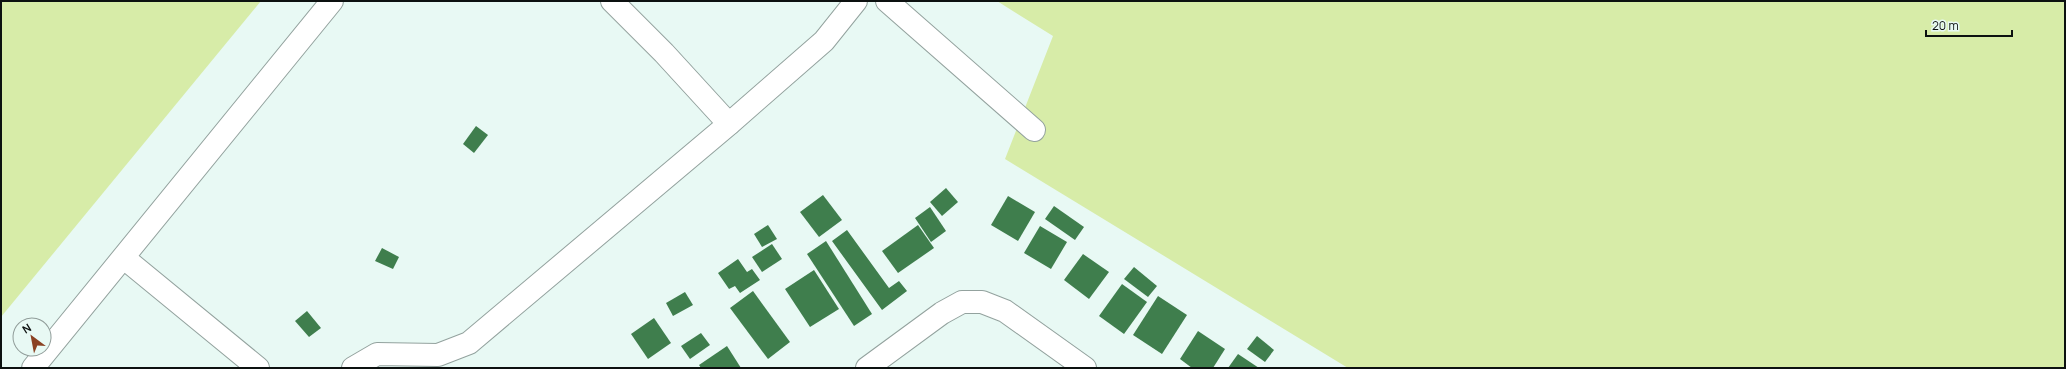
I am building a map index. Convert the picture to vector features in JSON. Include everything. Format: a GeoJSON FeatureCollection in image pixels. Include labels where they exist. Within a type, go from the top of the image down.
{"type":"FeatureCollection","features":[{"type":"Feature","properties":{"kind":"street"},"geometry":{"type":"LineString","coordinates":[[33,368],[332,1]]}},
{"type":"Feature","properties":{"kind":"street"},"geometry":{"type":"LineString","coordinates":[[612,1],[664,53],[729,124]]}},
{"type":"Feature","properties":{"kind":"street"},"geometry":{"type":"LineString","coordinates":[[353,368],[377,354],[438,355],[469,343],[729,124],[824,41],[856,1]]}},
{"type":"Feature","properties":{"kind":"street"},"geometry":{"type":"LineString","coordinates":[[887,1],[1034,130]]}},
{"type":"Feature","properties":{"kind":"street"},"geometry":{"type":"LineString","coordinates":[[124,258],[258,368]]}},
{"type":"Feature","properties":{"kind":"street"},"geometry":{"type":"LineString","coordinates":[[867,368],[915,332],[955,306],[962,302],[982,302],[1005,310],[1085,368]]}},
{"type":"Feature","properties":{"kind":"green space"},"geometry":{"type":"Polygon","coordinates":[[[1,1],[261,1],[1,317],[1,1]]]}},
{"type":"Feature","properties":{"kind":"green space"},"geometry":{"type":"Polygon","coordinates":[[[997,1],[2065,1],[2065,368],[1348,368],[1005,159],[1053,36],[997,1]]]}},
{"type":"Feature","properties":{"kind":"building"},"geometry":{"type":"Polygon","coordinates":[[[476,126],[488,135],[474,153],[463,144],[476,126]]]}},
{"type":"Feature","properties":{"kind":"building"},"geometry":{"type":"Polygon","coordinates":[[[946,188],[958,202],[942,216],[930,202],[946,188]]]}},
{"type":"Feature","properties":{"kind":"building"},"geometry":{"type":"Polygon","coordinates":[[[823,195],[842,220],[819,237],[800,212],[823,195]]]}},
{"type":"Feature","properties":{"kind":"building"},"geometry":{"type":"Polygon","coordinates":[[[1008,196],[1035,212],[1018,241],[991,225],[1008,196]]]}},
{"type":"Feature","properties":{"kind":"building"},"geometry":{"type":"Polygon","coordinates":[[[1054,206],[1084,227],[1075,240],[1045,219],[1054,206]]]}},
{"type":"Feature","properties":{"kind":"building"},"geometry":{"type":"Polygon","coordinates":[[[930,207],[946,231],[931,242],[915,218],[930,207]]]}},
{"type":"Feature","properties":{"kind":"building"},"geometry":{"type":"Polygon","coordinates":[[[768,225],[777,239],[762,247],[754,234],[768,225]]]}},
{"type":"Feature","properties":{"kind":"building"},"geometry":{"type":"Polygon","coordinates":[[[918,225],[934,248],[898,273],[882,251],[918,225]]]}},
{"type":"Feature","properties":{"kind":"building"},"geometry":{"type":"Polygon","coordinates":[[[1040,226],[1067,242],[1051,269],[1024,253],[1040,226]]]}},
{"type":"Feature","properties":{"kind":"building"},"geometry":{"type":"Polygon","coordinates":[[[847,230],[889,288],[899,281],[907,291],[882,310],[832,241],[847,230]]]}},
{"type":"Feature","properties":{"kind":"building"},"geometry":{"type":"Polygon","coordinates":[[[826,241],[872,314],[854,326],[807,254],[826,241]]]}},
{"type":"Feature","properties":{"kind":"building"},"geometry":{"type":"Polygon","coordinates":[[[772,244],[782,259],[762,272],[752,257],[772,244]]]}},
{"type":"Feature","properties":{"kind":"building"},"geometry":{"type":"Polygon","coordinates":[[[382,248],[399,257],[393,269],[375,261],[382,248]]]}},
{"type":"Feature","properties":{"kind":"building"},"geometry":{"type":"Polygon","coordinates":[[[1083,254],[1109,272],[1089,299],[1064,280],[1083,254]]]}},
{"type":"Feature","properties":{"kind":"building"},"geometry":{"type":"Polygon","coordinates":[[[738,259],[747,272],[752,269],[760,280],[740,293],[735,286],[729,289],[718,273],[738,259]]]}},
{"type":"Feature","properties":{"kind":"building"},"geometry":{"type":"Polygon","coordinates":[[[1134,267],[1157,286],[1148,297],[1124,279],[1134,267]]]}},
{"type":"Feature","properties":{"kind":"building"},"geometry":{"type":"Polygon","coordinates":[[[814,270],[839,309],[810,327],[785,289],[814,270]]]}},
{"type":"Feature","properties":{"kind":"building"},"geometry":{"type":"Polygon","coordinates":[[[1122,284],[1147,302],[1124,334],[1099,316],[1122,284]]]}},
{"type":"Feature","properties":{"kind":"building"},"geometry":{"type":"Polygon","coordinates":[[[753,291],[790,342],[768,359],[730,308],[753,291]]]}},
{"type":"Feature","properties":{"kind":"building"},"geometry":{"type":"Polygon","coordinates":[[[685,292],[693,305],[673,316],[666,303],[685,292]]]}},
{"type":"Feature","properties":{"kind":"building"},"geometry":{"type":"Polygon","coordinates":[[[1158,296],[1187,315],[1162,354],[1133,335],[1158,296]]]}},
{"type":"Feature","properties":{"kind":"building"},"geometry":{"type":"Polygon","coordinates":[[[307,311],[321,328],[309,337],[295,321],[307,311]]]}},
{"type":"Feature","properties":{"kind":"building"},"geometry":{"type":"Polygon","coordinates":[[[654,318],[671,343],[648,359],[631,334],[654,318]]]}},
{"type":"Feature","properties":{"kind":"building"},"geometry":{"type":"Polygon","coordinates":[[[1198,331],[1225,349],[1213,368],[1192,368],[1180,359],[1198,331]]]}},
{"type":"Feature","properties":{"kind":"building"},"geometry":{"type":"Polygon","coordinates":[[[701,333],[710,345],[690,359],[681,346],[701,333]]]}},
{"type":"Feature","properties":{"kind":"building"},"geometry":{"type":"Polygon","coordinates":[[[1257,336],[1274,350],[1265,362],[1247,349],[1257,336]]]}},
{"type":"Feature","properties":{"kind":"building"},"geometry":{"type":"Polygon","coordinates":[[[727,346],[741,368],[701,368],[699,365],[727,346]]]}},
{"type":"Feature","properties":{"kind":"building"},"geometry":{"type":"Polygon","coordinates":[[[1238,354],[1259,368],[1228,368],[1238,354]]]}}]}
